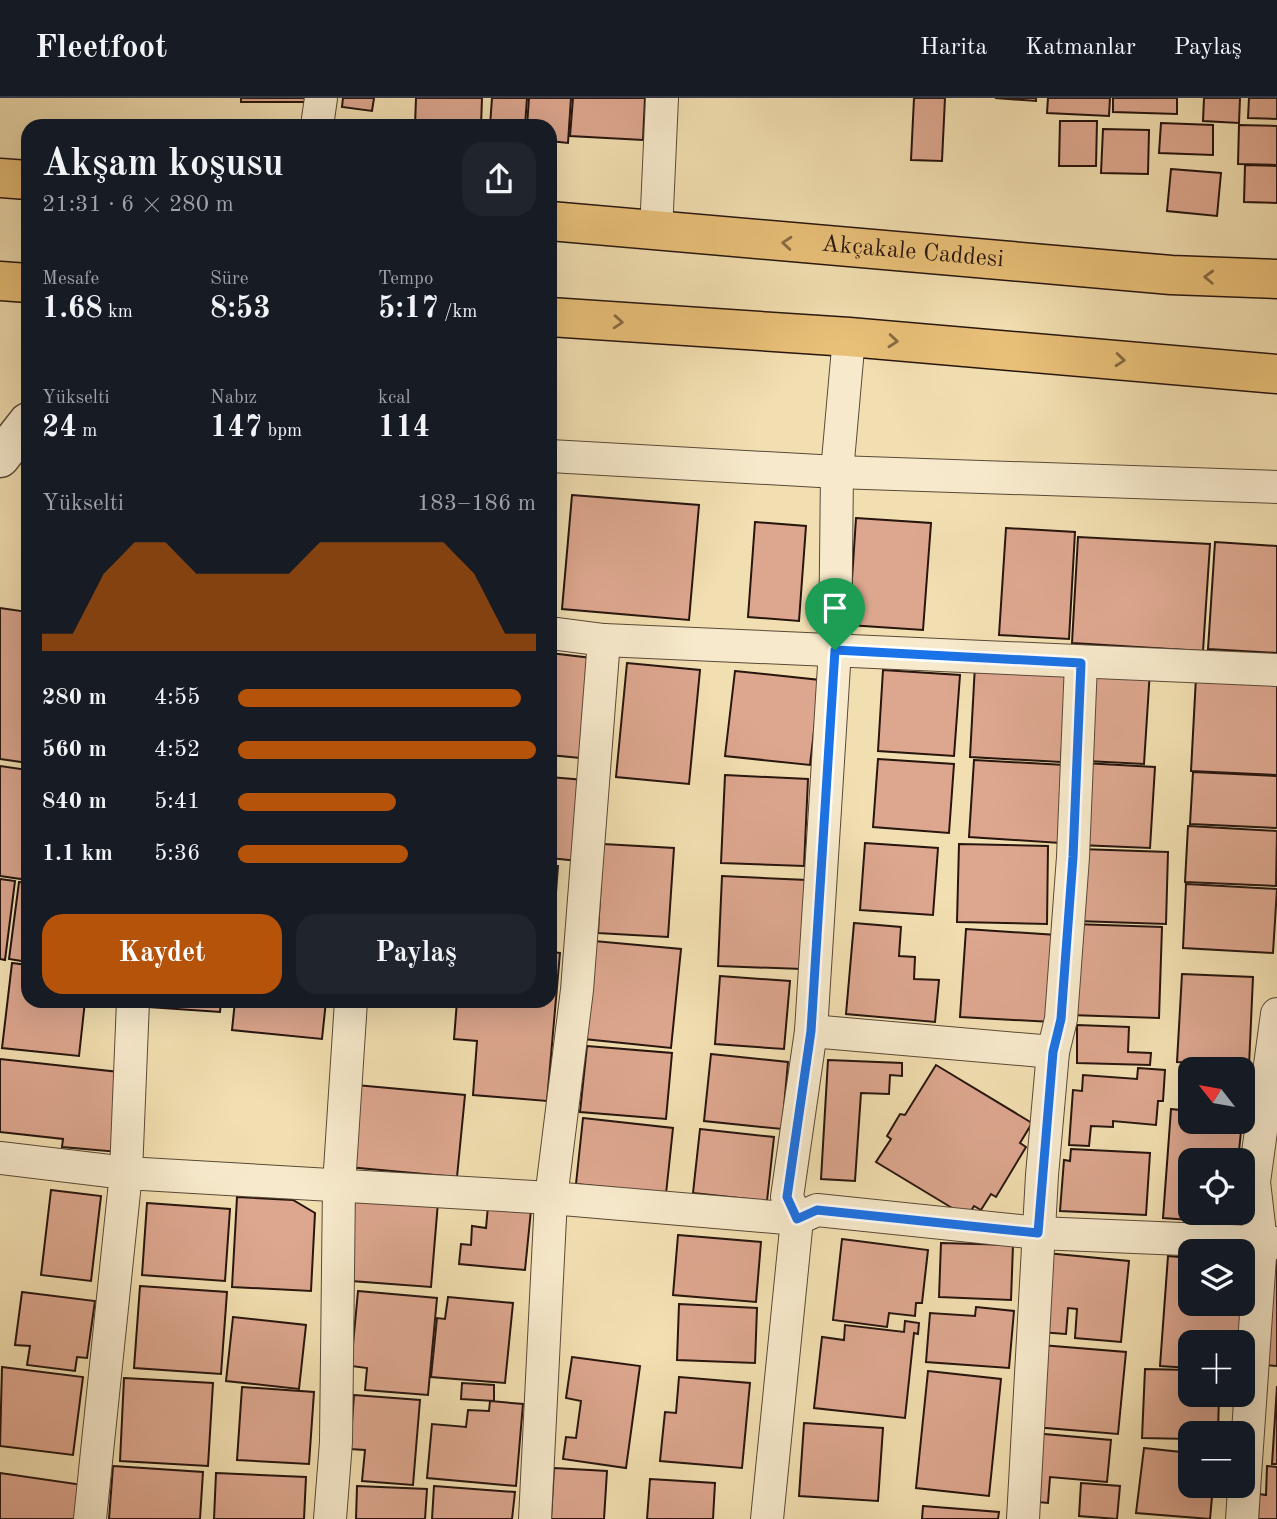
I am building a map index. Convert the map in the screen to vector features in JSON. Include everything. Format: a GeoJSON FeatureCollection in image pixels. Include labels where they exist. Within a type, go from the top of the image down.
{"type":"FeatureCollection","features":[{"type":"Feature","properties":{"kind":"main road"},"geometry":{"type":"LineString","coordinates":[[0,178],[21,180]]}},
{"type":"Feature","properties":{"kind":"main road","name":"Akçakale Caddesi"},"geometry":{"type":"LineString","coordinates":[[557,223],[1171,275],[1277,279]]}},
{"type":"Feature","properties":{"kind":"main road"},"geometry":{"type":"LineString","coordinates":[[0,281],[21,282]]}},
{"type":"Feature","properties":{"kind":"main road"},"geometry":{"type":"LineString","coordinates":[[557,317],[849,337],[1277,374]]}},
{"type":"Feature","properties":{"kind":"street"},"geometry":{"type":"LineString","coordinates":[[318,119],[321,98]]}},
{"type":"Feature","properties":{"kind":"street"},"geometry":{"type":"LineString","coordinates":[[656,232],[662,98]]}},
{"type":"Feature","properties":{"kind":"street"},"geometry":{"type":"LineString","coordinates":[[767,1519],[797,1219],[787,1197],[811,1031],[835,650],[837,472],[849,337]]}},
{"type":"Feature","properties":{"kind":"street"},"geometry":{"type":"LineString","coordinates":[[0,458],[21,431]]}},
{"type":"Feature","properties":{"kind":"street"},"geometry":{"type":"LineString","coordinates":[[557,456],[837,472],[1277,487]]}},
{"type":"Feature","properties":{"kind":"street"},"geometry":{"type":"LineString","coordinates":[[557,634],[604,640],[1277,670]]}},
{"type":"Feature","properties":{"kind":"street"},"geometry":{"type":"LineString","coordinates":[[535,1519],[551,1198],[577,990],[604,640]]}},
{"type":"Feature","properties":{"kind":"street"},"geometry":{"type":"LineString","coordinates":[[1023,1519],[1038,1233],[1053,1052],[1061,1019],[1068,925],[1081,663]]}},
{"type":"Feature","properties":{"kind":"street"},"geometry":{"type":"LineString","coordinates":[[90,1519],[126,1173],[133,1008]]}},
{"type":"Feature","properties":{"kind":"street"},"geometry":{"type":"LineString","coordinates":[[330,1519],[335,1442],[339,1185],[351,1008]]}},
{"type":"Feature","properties":{"kind":"street"},"geometry":{"type":"LineString","coordinates":[[1242,1519],[1269,1242],[1254,1182],[1277,1014]]}},
{"type":"Feature","properties":{"kind":"street"},"geometry":{"type":"LineString","coordinates":[[811,1031],[1053,1052]]}},
{"type":"Feature","properties":{"kind":"street"},"geometry":{"type":"LineString","coordinates":[[0,1157],[126,1173],[551,1198],[797,1219],[817,1210],[1038,1233],[1269,1242]]}},
{"type":"Feature","properties":{"kind":"building"},"geometry":{"type":"Polygon","coordinates":[[[241,98],[306,98],[306,102],[241,102],[241,98]]]}},
{"type":"Feature","properties":{"kind":"building"},"geometry":{"type":"Polygon","coordinates":[[[343,98],[374,98],[372,111],[342,107],[343,98]]]}},
{"type":"Feature","properties":{"kind":"building"},"geometry":{"type":"Polygon","coordinates":[[[416,98],[482,98],[481,119],[415,119],[416,98]]]}},
{"type":"Feature","properties":{"kind":"building"},"geometry":{"type":"Polygon","coordinates":[[[492,98],[527,98],[526,119],[490,119],[492,98]]]}},
{"type":"Feature","properties":{"kind":"building"},"geometry":{"type":"Polygon","coordinates":[[[529,98],[571,98],[568,143],[557,142],[557,119],[528,119],[529,98]]]}},
{"type":"Feature","properties":{"kind":"building"},"geometry":{"type":"Polygon","coordinates":[[[573,98],[645,98],[643,140],[570,136],[573,98]]]}},
{"type":"Feature","properties":{"kind":"building"},"geometry":{"type":"Polygon","coordinates":[[[914,98],[945,98],[942,161],[911,160],[914,98]]]}},
{"type":"Feature","properties":{"kind":"building"},"geometry":{"type":"Polygon","coordinates":[[[995,98],[1036,98],[1036,101],[995,98]]]}},
{"type":"Feature","properties":{"kind":"building"},"geometry":{"type":"Polygon","coordinates":[[[1048,98],[1110,98],[1109,116],[1047,113],[1048,98]]]}},
{"type":"Feature","properties":{"kind":"building"},"geometry":{"type":"Polygon","coordinates":[[[1113,98],[1177,98],[1177,114],[1113,112],[1113,98]]]}},
{"type":"Feature","properties":{"kind":"building"},"geometry":{"type":"Polygon","coordinates":[[[1204,98],[1240,98],[1239,123],[1203,121],[1204,98]]]}},
{"type":"Feature","properties":{"kind":"building"},"geometry":{"type":"Polygon","coordinates":[[[1249,98],[1277,98],[1277,119],[1248,118],[1249,98]]]}},
{"type":"Feature","properties":{"kind":"building"},"geometry":{"type":"Polygon","coordinates":[[[1060,121],[1097,121],[1096,166],[1059,166],[1060,121]]]}},
{"type":"Feature","properties":{"kind":"building"},"geometry":{"type":"Polygon","coordinates":[[[1161,123],[1213,125],[1213,155],[1159,153],[1161,123]]]}},
{"type":"Feature","properties":{"kind":"building"},"geometry":{"type":"Polygon","coordinates":[[[1239,125],[1277,126],[1277,165],[1238,164],[1239,125]]]}},
{"type":"Feature","properties":{"kind":"building"},"geometry":{"type":"Polygon","coordinates":[[[1103,129],[1149,130],[1148,174],[1101,173],[1103,129]]]}},
{"type":"Feature","properties":{"kind":"building"},"geometry":{"type":"Polygon","coordinates":[[[1245,165],[1277,166],[1277,203],[1244,202],[1245,165]]]}},
{"type":"Feature","properties":{"kind":"building"},"geometry":{"type":"Polygon","coordinates":[[[1171,169],[1221,173],[1217,216],[1167,211],[1171,169]]]}},
{"type":"Feature","properties":{"kind":"building"},"geometry":{"type":"Polygon","coordinates":[[[572,495],[699,505],[689,620],[562,609],[572,495]]]}},
{"type":"Feature","properties":{"kind":"building"},"geometry":{"type":"Polygon","coordinates":[[[856,518],[931,523],[923,630],[849,625],[856,518]]]}},
{"type":"Feature","properties":{"kind":"building"},"geometry":{"type":"Polygon","coordinates":[[[755,522],[806,526],[799,621],[748,617],[755,522]]]}},
{"type":"Feature","properties":{"kind":"building"},"geometry":{"type":"Polygon","coordinates":[[[1006,528],[1075,532],[1069,639],[999,635],[1006,528]]]}},
{"type":"Feature","properties":{"kind":"building"},"geometry":{"type":"Polygon","coordinates":[[[1078,537],[1210,544],[1203,651],[1072,643],[1078,537]]]}},
{"type":"Feature","properties":{"kind":"building"},"geometry":{"type":"Polygon","coordinates":[[[1215,542],[1277,546],[1277,653],[1208,649],[1215,542]]]}},
{"type":"Feature","properties":{"kind":"building"},"geometry":{"type":"Polygon","coordinates":[[[0,608],[21,611],[21,762],[0,759],[0,608]]]}},
{"type":"Feature","properties":{"kind":"building"},"geometry":{"type":"Polygon","coordinates":[[[557,654],[600,659],[590,759],[557,756],[557,654]]]}},
{"type":"Feature","properties":{"kind":"building"},"geometry":{"type":"Polygon","coordinates":[[[627,663],[700,670],[689,784],[616,777],[627,663]]]}},
{"type":"Feature","properties":{"kind":"building"},"geometry":{"type":"Polygon","coordinates":[[[975,665],[1067,669],[1061,762],[970,757],[975,665]]]}},
{"type":"Feature","properties":{"kind":"building"},"geometry":{"type":"Polygon","coordinates":[[[1092,667],[1150,670],[1144,764],[1087,761],[1092,667]]]}},
{"type":"Feature","properties":{"kind":"building"},"geometry":{"type":"Polygon","coordinates":[[[883,670],[960,675],[954,756],[878,751],[883,670]]]}},
{"type":"Feature","properties":{"kind":"building"},"geometry":{"type":"Polygon","coordinates":[[[735,671],[820,680],[810,765],[725,756],[735,671]]]}},
{"type":"Feature","properties":{"kind":"building"},"geometry":{"type":"Polygon","coordinates":[[[1196,677],[1277,681],[1277,775],[1191,771],[1196,677]]]}},
{"type":"Feature","properties":{"kind":"building"},"geometry":{"type":"Polygon","coordinates":[[[878,759],[954,764],[949,833],[873,827],[878,759]]]}},
{"type":"Feature","properties":{"kind":"building"},"geometry":{"type":"Polygon","coordinates":[[[974,760],[1065,765],[1060,843],[969,837],[974,760]]]}},
{"type":"Feature","properties":{"kind":"building"},"geometry":{"type":"Polygon","coordinates":[[[1083,763],[1155,767],[1150,848],[1079,845],[1083,763]]]}},
{"type":"Feature","properties":{"kind":"building"},"geometry":{"type":"Polygon","coordinates":[[[0,766],[21,769],[21,879],[0,876],[0,766]]]}},
{"type":"Feature","properties":{"kind":"building"},"geometry":{"type":"Polygon","coordinates":[[[1193,772],[1277,776],[1277,828],[1190,824],[1193,772]]]}},
{"type":"Feature","properties":{"kind":"building"},"geometry":{"type":"Polygon","coordinates":[[[725,775],[808,779],[804,866],[721,863],[725,775]]]}},
{"type":"Feature","properties":{"kind":"building"},"geometry":{"type":"Polygon","coordinates":[[[557,778],[584,780],[578,861],[557,859],[557,778]]]}},
{"type":"Feature","properties":{"kind":"building"},"geometry":{"type":"Polygon","coordinates":[[[1188,826],[1277,831],[1276,886],[1185,882],[1188,826]]]}},
{"type":"Feature","properties":{"kind":"building"},"geometry":{"type":"Polygon","coordinates":[[[865,843],[938,848],[933,915],[860,910],[865,843]]]}},
{"type":"Feature","properties":{"kind":"building"},"geometry":{"type":"Polygon","coordinates":[[[603,844],[674,848],[668,937],[598,933],[603,844]]]}},
{"type":"Feature","properties":{"kind":"building"},"geometry":{"type":"Polygon","coordinates":[[[959,844],[1048,846],[1047,924],[957,922],[959,844]]]}},
{"type":"Feature","properties":{"kind":"building"},"geometry":{"type":"Polygon","coordinates":[[[1080,849],[1168,852],[1166,924],[1077,921],[1080,849]]]}},
{"type":"Feature","properties":{"kind":"building"},"geometry":{"type":"Polygon","coordinates":[[[722,876],[807,880],[802,969],[718,966],[722,876]]]}},
{"type":"Feature","properties":{"kind":"building"},"geometry":{"type":"Polygon","coordinates":[[[0,879],[15,881],[5,960],[0,959],[0,879]]]}},
{"type":"Feature","properties":{"kind":"building"},"geometry":{"type":"Polygon","coordinates":[[[19,882],[21,882],[21,961],[9,959],[19,882]]]}},
{"type":"Feature","properties":{"kind":"building"},"geometry":{"type":"Polygon","coordinates":[[[1186,884],[1277,889],[1273,953],[1183,948],[1186,884]]]}},
{"type":"Feature","properties":{"kind":"building"},"geometry":{"type":"Polygon","coordinates":[[[854,923],[901,927],[899,956],[915,957],[914,979],[939,980],[935,1022],[846,1014],[854,923]]]}},
{"type":"Feature","properties":{"kind":"building"},"geometry":{"type":"Polygon","coordinates":[[[1073,924],[1162,927],[1159,1018],[1070,1015],[1073,924]]]}},
{"type":"Feature","properties":{"kind":"building"},"geometry":{"type":"Polygon","coordinates":[[[966,929],[1057,935],[1052,1022],[960,1017],[966,929]]]}},
{"type":"Feature","properties":{"kind":"building"},"geometry":{"type":"Polygon","coordinates":[[[594,941],[681,949],[671,1048],[584,1039],[594,941]]]}},
{"type":"Feature","properties":{"kind":"building"},"geometry":{"type":"Polygon","coordinates":[[[557,953],[560,953],[557,987],[557,953]]]}},
{"type":"Feature","properties":{"kind":"building"},"geometry":{"type":"Polygon","coordinates":[[[12,963],[21,964],[21,1008],[84,1008],[79,1056],[2,1048],[12,963]]]}},
{"type":"Feature","properties":{"kind":"building"},"geometry":{"type":"Polygon","coordinates":[[[1182,974],[1253,977],[1249,1057],[1178,1057],[1177,1062],[1182,974]]]}},
{"type":"Feature","properties":{"kind":"building"},"geometry":{"type":"Polygon","coordinates":[[[720,976],[790,981],[784,1049],[715,1044],[720,976]]]}},
{"type":"Feature","properties":{"kind":"building"},"geometry":{"type":"Polygon","coordinates":[[[163,1008],[220,1008],[220,1012],[163,1008]]]}},
{"type":"Feature","properties":{"kind":"building"},"geometry":{"type":"Polygon","coordinates":[[[234,1008],[325,1008],[322,1039],[232,1030],[234,1008]]]}},
{"type":"Feature","properties":{"kind":"building"},"geometry":{"type":"Polygon","coordinates":[[[456,1008],[555,1008],[547,1101],[473,1095],[477,1041],[454,1039],[456,1008]]]}},
{"type":"Feature","properties":{"kind":"building"},"geometry":{"type":"Polygon","coordinates":[[[1077,1025],[1129,1027],[1128,1052],[1151,1053],[1150,1065],[1077,1063],[1077,1025]]]}},
{"type":"Feature","properties":{"kind":"building"},"geometry":{"type":"Polygon","coordinates":[[[587,1046],[672,1053],[666,1119],[580,1112],[587,1046]]]}},
{"type":"Feature","properties":{"kind":"building"},"geometry":{"type":"Polygon","coordinates":[[[711,1054],[788,1062],[782,1129],[704,1121],[711,1054]]]}},
{"type":"Feature","properties":{"kind":"building"},"geometry":{"type":"Polygon","coordinates":[[[0,1059],[128,1073],[119,1152],[62,1147],[63,1139],[0,1132],[0,1059]]]}},
{"type":"Feature","properties":{"kind":"building"},"geometry":{"type":"Polygon","coordinates":[[[828,1060],[902,1063],[902,1076],[890,1075],[889,1094],[861,1093],[855,1181],[821,1179],[828,1060]]]}},
{"type":"Feature","properties":{"kind":"building"},"geometry":{"type":"Polygon","coordinates":[[[936,1065],[1032,1123],[1020,1143],[1026,1147],[996,1197],[991,1194],[981,1210],[974,1206],[967,1217],[876,1162],[891,1139],[887,1136],[900,1114],[905,1115],[936,1065]]]}},
{"type":"Feature","properties":{"kind":"building"},"geometry":{"type":"Polygon","coordinates":[[[1138,1068],[1165,1070],[1163,1101],[1158,1101],[1156,1125],[1113,1121],[1113,1127],[1091,1126],[1089,1146],[1069,1145],[1073,1090],[1082,1091],[1083,1075],[1137,1079],[1138,1068]]]}},
{"type":"Feature","properties":{"kind":"building"},"geometry":{"type":"Polygon","coordinates":[[[356,1085],[465,1095],[457,1177],[348,1167],[356,1085]]]}},
{"type":"Feature","properties":{"kind":"building"},"geometry":{"type":"Polygon","coordinates":[[[1171,1109],[1178,1110],[1178,1134],[1241,1134],[1239,1148],[1178,1148],[1178,1219],[1163,1218],[1171,1109]]]}},
{"type":"Feature","properties":{"kind":"building"},"geometry":{"type":"Polygon","coordinates":[[[583,1118],[673,1128],[666,1194],[576,1184],[583,1118]]]}},
{"type":"Feature","properties":{"kind":"building"},"geometry":{"type":"Polygon","coordinates":[[[700,1129],[774,1137],[767,1201],[693,1193],[700,1129]]]}},
{"type":"Feature","properties":{"kind":"building"},"geometry":{"type":"Polygon","coordinates":[[[1071,1149],[1150,1153],[1146,1215],[1060,1211],[1064,1160],[1070,1161],[1071,1149]]]}},
{"type":"Feature","properties":{"kind":"building"},"geometry":{"type":"Polygon","coordinates":[[[51,1190],[101,1196],[91,1281],[41,1275],[51,1190]]]}},
{"type":"Feature","properties":{"kind":"building"},"geometry":{"type":"Polygon","coordinates":[[[351,1195],[438,1202],[431,1287],[351,1281],[351,1195]]]}},
{"type":"Feature","properties":{"kind":"building"},"geometry":{"type":"Polygon","coordinates":[[[237,1197],[293,1200],[315,1213],[311,1291],[232,1287],[237,1197]]]}},
{"type":"Feature","properties":{"kind":"building"},"geometry":{"type":"Polygon","coordinates":[[[147,1203],[230,1209],[225,1281],[142,1275],[147,1203]]]}},
{"type":"Feature","properties":{"kind":"building"},"geometry":{"type":"Polygon","coordinates":[[[488,1206],[531,1210],[525,1270],[459,1264],[461,1244],[471,1245],[472,1226],[486,1228],[488,1206]]]}},
{"type":"Feature","properties":{"kind":"building"},"geometry":{"type":"Polygon","coordinates":[[[678,1235],[761,1242],[756,1302],[673,1295],[678,1235]]]}},
{"type":"Feature","properties":{"kind":"building"},"geometry":{"type":"Polygon","coordinates":[[[842,1239],[928,1250],[922,1303],[916,1303],[915,1316],[889,1313],[887,1327],[833,1320],[842,1239]]]}},
{"type":"Feature","properties":{"kind":"building"},"geometry":{"type":"Polygon","coordinates":[[[941,1243],[1013,1245],[1011,1300],[939,1297],[941,1243]]]}},
{"type":"Feature","properties":{"kind":"building"},"geometry":{"type":"Polygon","coordinates":[[[1046,1253],[1129,1261],[1121,1342],[1075,1338],[1077,1309],[1068,1308],[1066,1334],[1039,1332],[1046,1253]]]}},
{"type":"Feature","properties":{"kind":"building"},"geometry":{"type":"Polygon","coordinates":[[[1168,1256],[1178,1257],[1178,1316],[1245,1316],[1243,1330],[1178,1330],[1178,1367],[1160,1366],[1168,1256]]]}},
{"type":"Feature","properties":{"kind":"building"},"geometry":{"type":"Polygon","coordinates":[[[1272,1258],[1277,1258],[1277,1366],[1264,1365],[1272,1258]]]}},
{"type":"Feature","properties":{"kind":"building"},"geometry":{"type":"Polygon","coordinates":[[[140,1286],[227,1292],[221,1374],[134,1368],[140,1286]]]}},
{"type":"Feature","properties":{"kind":"building"},"geometry":{"type":"Polygon","coordinates":[[[358,1291],[437,1298],[428,1395],[365,1390],[367,1368],[351,1366],[358,1291]]]}},
{"type":"Feature","properties":{"kind":"building"},"geometry":{"type":"Polygon","coordinates":[[[22,1292],[95,1301],[87,1358],[77,1357],[75,1371],[27,1365],[30,1346],[15,1345],[22,1292]]]}},
{"type":"Feature","properties":{"kind":"building"},"geometry":{"type":"Polygon","coordinates":[[[448,1297],[513,1303],[505,1383],[431,1377],[437,1318],[445,1319],[448,1297]]]}},
{"type":"Feature","properties":{"kind":"building"},"geometry":{"type":"Polygon","coordinates":[[[679,1304],[757,1308],[755,1363],[677,1360],[679,1304]]]}},
{"type":"Feature","properties":{"kind":"building"},"geometry":{"type":"Polygon","coordinates":[[[976,1307],[1014,1311],[1009,1368],[926,1362],[930,1313],[975,1316],[976,1307]]]}},
{"type":"Feature","properties":{"kind":"building"},"geometry":{"type":"Polygon","coordinates":[[[233,1317],[306,1325],[299,1389],[226,1381],[233,1317]]]}},
{"type":"Feature","properties":{"kind":"building"},"geometry":{"type":"Polygon","coordinates":[[[905,1321],[919,1323],[918,1334],[914,1333],[905,1418],[814,1408],[822,1337],[844,1340],[845,1325],[904,1332],[905,1321]]]}},
{"type":"Feature","properties":{"kind":"building"},"geometry":{"type":"Polygon","coordinates":[[[1041,1345],[1126,1352],[1118,1434],[1034,1427],[1041,1345]]]}},
{"type":"Feature","properties":{"kind":"building"},"geometry":{"type":"Polygon","coordinates":[[[572,1357],[640,1366],[626,1468],[563,1459],[566,1437],[576,1438],[581,1401],[566,1398],[572,1357]]]}},
{"type":"Feature","properties":{"kind":"building"},"geometry":{"type":"Polygon","coordinates":[[[2,1367],[83,1377],[73,1455],[0,1446],[2,1367]]]}},
{"type":"Feature","properties":{"kind":"building"},"geometry":{"type":"Polygon","coordinates":[[[1145,1369],[1178,1370],[1178,1407],[1219,1407],[1218,1421],[1178,1421],[1178,1439],[1142,1438],[1145,1369]]]}},
{"type":"Feature","properties":{"kind":"building"},"geometry":{"type":"Polygon","coordinates":[[[928,1371],[1001,1379],[989,1496],[916,1488],[928,1371]]]}},
{"type":"Feature","properties":{"kind":"building"},"geometry":{"type":"Polygon","coordinates":[[[679,1377],[750,1383],[742,1468],[660,1461],[665,1412],[676,1413],[679,1377]]]}},
{"type":"Feature","properties":{"kind":"building"},"geometry":{"type":"Polygon","coordinates":[[[124,1378],[213,1383],[208,1466],[120,1461],[124,1378]]]}},
{"type":"Feature","properties":{"kind":"building"},"geometry":{"type":"Polygon","coordinates":[[[462,1383],[494,1385],[494,1401],[461,1399],[462,1383]]]}},
{"type":"Feature","properties":{"kind":"building"},"geometry":{"type":"Polygon","coordinates":[[[1277,1386],[1277,1464],[1272,1464],[1277,1386]]]}},
{"type":"Feature","properties":{"kind":"building"},"geometry":{"type":"Polygon","coordinates":[[[242,1387],[314,1392],[309,1464],[237,1460],[242,1387]]]}},
{"type":"Feature","properties":{"kind":"building"},"geometry":{"type":"Polygon","coordinates":[[[354,1395],[420,1400],[413,1485],[362,1481],[365,1450],[350,1449],[354,1395]]]}},
{"type":"Feature","properties":{"kind":"building"},"geometry":{"type":"Polygon","coordinates":[[[490,1401],[523,1404],[516,1486],[427,1478],[432,1424],[466,1427],[468,1410],[489,1411],[490,1401]]]}},
{"type":"Feature","properties":{"kind":"building"},"geometry":{"type":"Polygon","coordinates":[[[804,1423],[883,1428],[878,1501],[799,1496],[804,1423]]]}},
{"type":"Feature","properties":{"kind":"building"},"geometry":{"type":"Polygon","coordinates":[[[1033,1433],[1111,1440],[1107,1482],[1050,1477],[1048,1503],[1027,1501],[1033,1433]]]}},
{"type":"Feature","properties":{"kind":"building"},"geometry":{"type":"Polygon","coordinates":[[[1144,1448],[1178,1452],[1178,1498],[1212,1498],[1210,1519],[1136,1513],[1144,1448]]]}},
{"type":"Feature","properties":{"kind":"building"},"geometry":{"type":"Polygon","coordinates":[[[113,1466],[203,1472],[200,1519],[109,1519],[113,1466]]]}},
{"type":"Feature","properties":{"kind":"building"},"geometry":{"type":"Polygon","coordinates":[[[1267,1466],[1277,1467],[1277,1519],[1258,1519],[1259,1494],[1266,1495],[1267,1466]]]}},
{"type":"Feature","properties":{"kind":"building"},"geometry":{"type":"Polygon","coordinates":[[[554,1468],[607,1471],[604,1519],[551,1519],[554,1468]]]}},
{"type":"Feature","properties":{"kind":"building"},"geometry":{"type":"Polygon","coordinates":[[[0,1473],[83,1485],[78,1519],[0,1519],[0,1473]]]}},
{"type":"Feature","properties":{"kind":"building"},"geometry":{"type":"Polygon","coordinates":[[[216,1473],[306,1477],[304,1519],[214,1519],[216,1473]]]}},
{"type":"Feature","properties":{"kind":"building"},"geometry":{"type":"Polygon","coordinates":[[[650,1479],[715,1483],[713,1519],[647,1519],[650,1479]]]}},
{"type":"Feature","properties":{"kind":"building"},"geometry":{"type":"Polygon","coordinates":[[[1081,1483],[1120,1486],[1117,1519],[1079,1516],[1081,1483]]]}},
{"type":"Feature","properties":{"kind":"building"},"geometry":{"type":"Polygon","coordinates":[[[357,1486],[427,1489],[425,1519],[356,1519],[357,1486]]]}},
{"type":"Feature","properties":{"kind":"building"},"geometry":{"type":"Polygon","coordinates":[[[434,1486],[515,1492],[512,1519],[432,1519],[434,1486]]]}},
{"type":"Feature","properties":{"kind":"building"},"geometry":{"type":"Polygon","coordinates":[[[923,1506],[999,1512],[998,1519],[922,1519],[923,1506]]]}},
{"type":"Feature","properties":{"kind":"route"},"geometry":{"type":"LineString","coordinates":[[835,650],[1081,663],[1073,857],[1061,1019],[1053,1052],[1038,1233],[817,1210],[797,1219],[787,1197],[811,1031],[835,650]]}}]}
